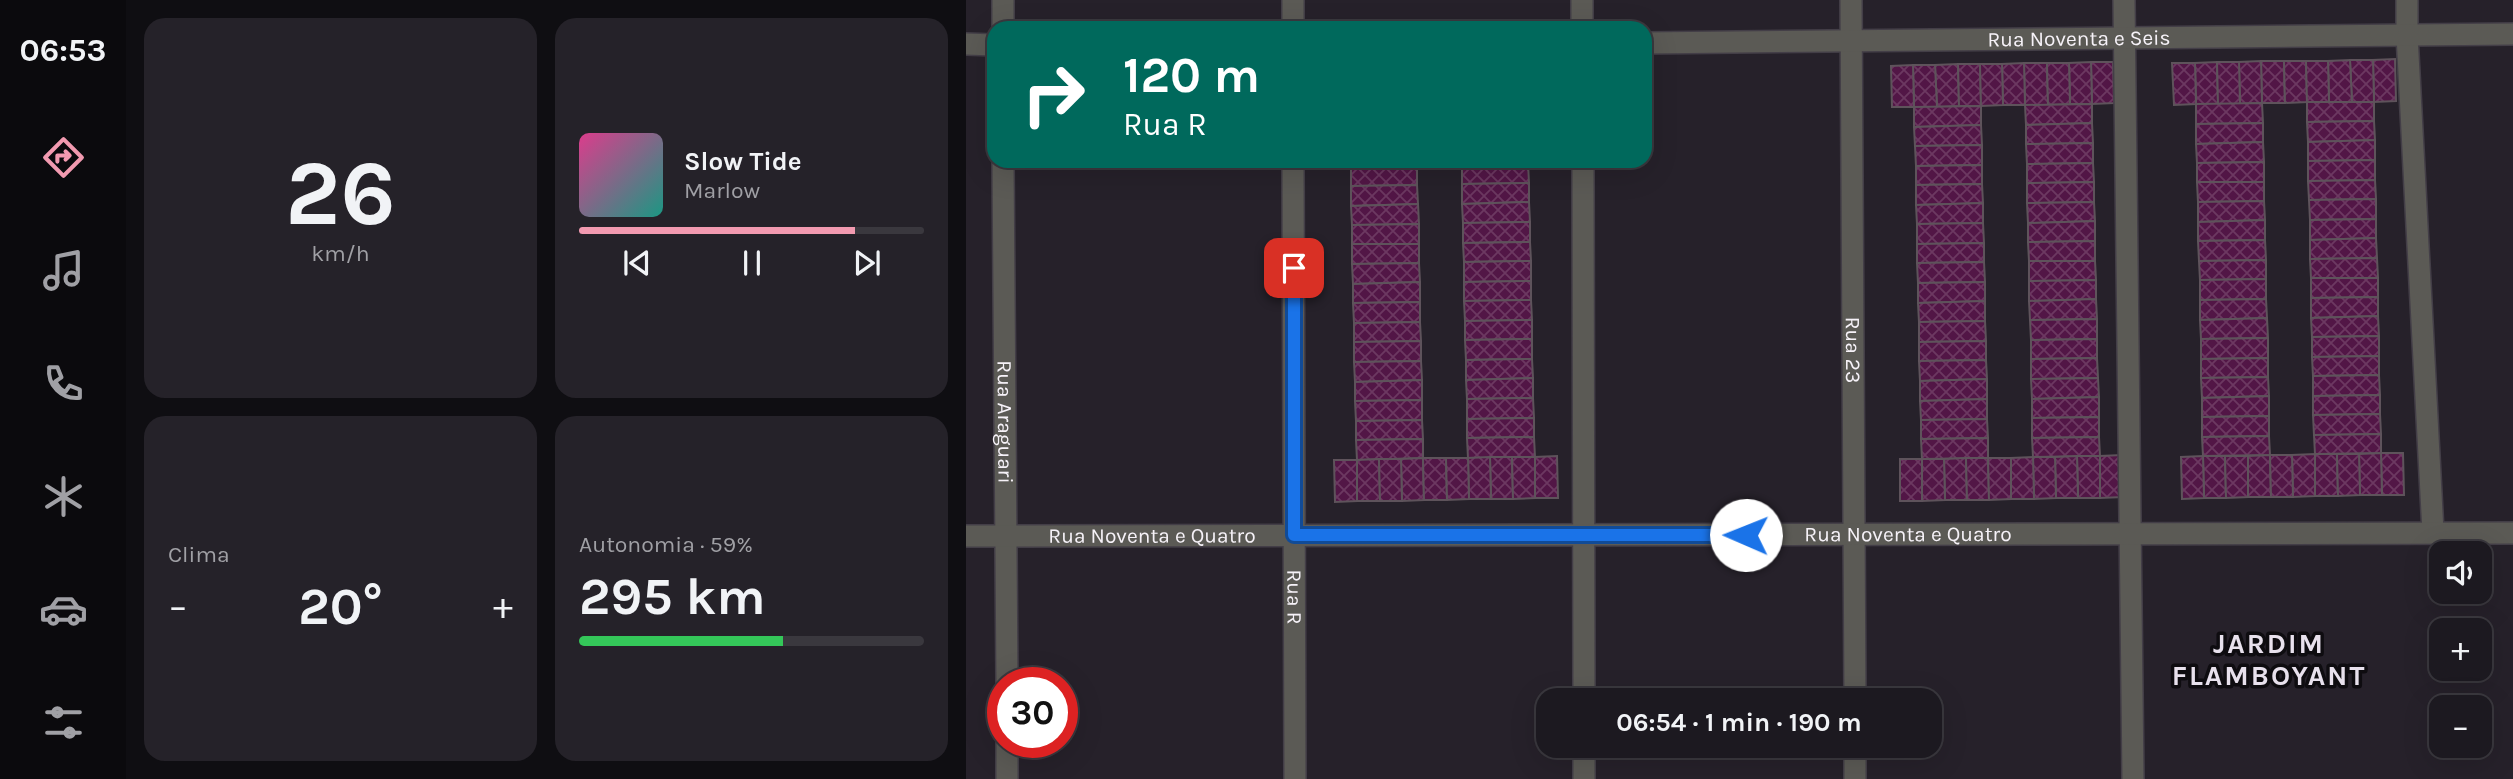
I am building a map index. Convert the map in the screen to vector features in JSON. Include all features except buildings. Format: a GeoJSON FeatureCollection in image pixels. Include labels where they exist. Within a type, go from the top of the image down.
{"type":"FeatureCollection","features":[{"type":"Feature","properties":{"kind":"street"},"geometry":{"type":"LineString","coordinates":[[1003,0],[1003,21]]}},
{"type":"Feature","properties":{"kind":"street"},"geometry":{"type":"LineString","coordinates":[[1293,0],[1293,21]]}},
{"type":"Feature","properties":{"kind":"street"},"geometry":{"type":"LineString","coordinates":[[1582,0],[1582,21]]}},
{"type":"Feature","properties":{"kind":"street","name":"Rua 23"},"geometry":{"type":"LineString","coordinates":[[1851,0],[1855,688]]}},
{"type":"Feature","properties":{"kind":"street"},"geometry":{"type":"LineString","coordinates":[[2124,0],[2133,779]]}},
{"type":"Feature","properties":{"kind":"street"},"geometry":{"type":"LineString","coordinates":[[2407,0],[2433,532]]}},
{"type":"Feature","properties":{"kind":"street","name":"Rua Noventa e Seis"},"geometry":{"type":"LineString","coordinates":[[1652,43],[2513,34]]}},
{"type":"Feature","properties":{"kind":"street"},"geometry":{"type":"LineString","coordinates":[[966,44],[987,45]]}},
{"type":"Feature","properties":{"kind":"street","name":"Rua Araguari"},"geometry":{"type":"LineString","coordinates":[[1003,168],[1007,667]]}},
{"type":"Feature","properties":{"kind":"street","name":"Rua R"},"geometry":{"type":"LineString","coordinates":[[1293,168],[1295,779]]}},
{"type":"Feature","properties":{"kind":"street"},"geometry":{"type":"LineString","coordinates":[[1583,168],[1584,688]]}},
{"type":"Feature","properties":{"kind":"street","name":"Rua Noventa e Quatro"},"geometry":{"type":"LineString","coordinates":[[966,536],[1584,533],[2130,536],[2513,533]]}},
{"type":"Feature","properties":{"kind":"street"},"geometry":{"type":"LineString","coordinates":[[1007,758],[1007,779]]}},
{"type":"Feature","properties":{"kind":"street"},"geometry":{"type":"LineString","coordinates":[[1584,758],[1584,779]]}},
{"type":"Feature","properties":{"kind":"street"},"geometry":{"type":"LineString","coordinates":[[1855,758],[1855,779]]}},
{"type":"Feature","properties":{"kind":"district","name":"JARDIM FLAMBOYANT"},"geometry":{"type":"Point","coordinates":[2269,659]}},
{"type":"Feature","properties":{"kind":"route"},"geometry":{"type":"LineString","coordinates":[[1294,268],[1294,535],[1746,535]]}}]}
